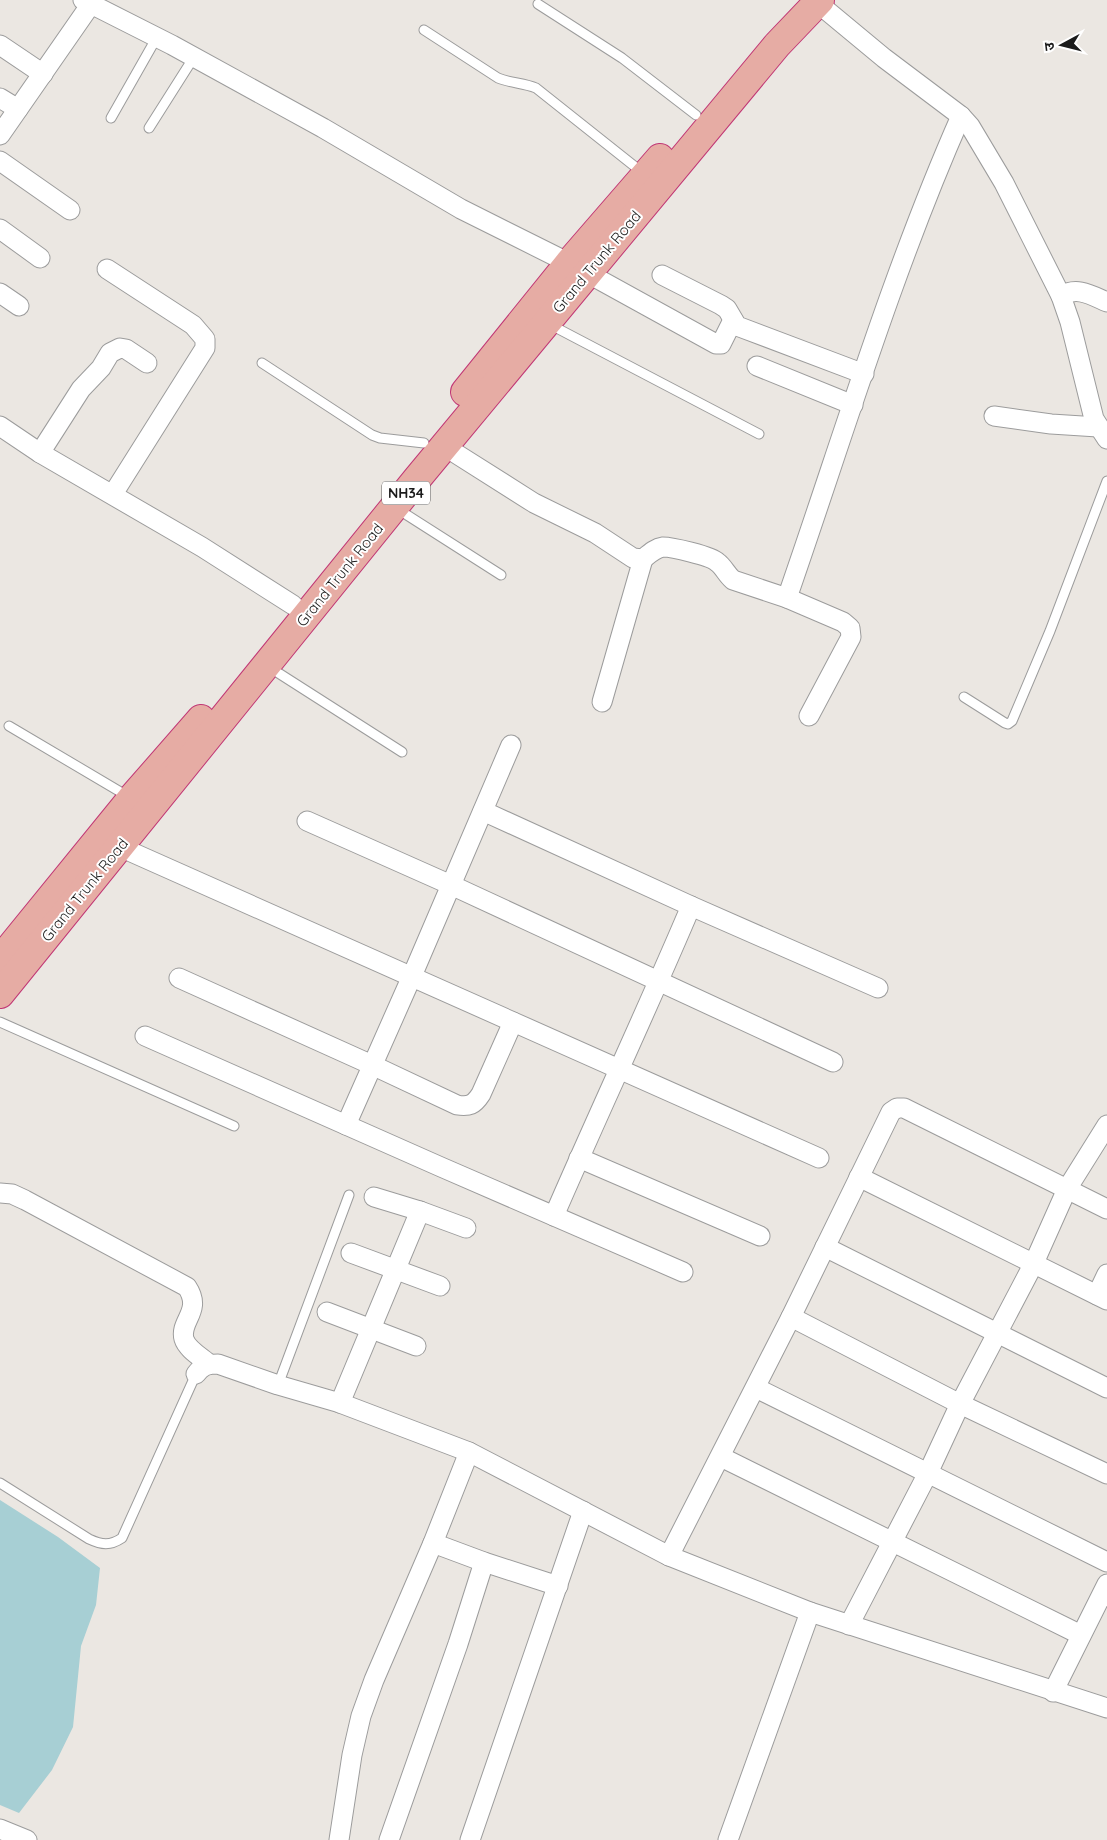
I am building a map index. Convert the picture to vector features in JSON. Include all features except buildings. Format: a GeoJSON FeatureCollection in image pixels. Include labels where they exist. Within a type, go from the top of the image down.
{"type":"FeatureCollection","features":[{"type":"Feature","properties":{"kind":"highway","name":"Grand Trunk Road"},"geometry":{"type":"LineString","coordinates":[[0,960],[293,605],[434,445],[547,323],[578,269],[645,175],[696,115],[811,1]]}},
{"type":"Feature","properties":{"kind":"highway","name":"Grand Trunk Road"},"geometry":{"type":"LineString","coordinates":[[0,994],[394,507],[434,445],[578,269],[777,45],[811,1]]}},
{"type":"Feature","properties":{"kind":"street"},"geometry":{"type":"LineString","coordinates":[[811,1],[961,116],[970,126],[1004,184],[1061,296],[1070,322],[1094,419],[1102,433]]}},
{"type":"Feature","properties":{"kind":"street"},"geometry":{"type":"LineString","coordinates":[[0,135],[42,74],[87,2],[194,57],[324,128],[461,208],[716,344],[721,344],[724,340],[733,320]]}},
{"type":"Feature","properties":{"kind":"street"},"geometry":{"type":"LineString","coordinates":[[0,45],[42,74]]}},
{"type":"Feature","properties":{"kind":"street"},"geometry":{"type":"LineString","coordinates":[[0,98],[18,109]]}},
{"type":"Feature","properties":{"kind":"street"},"geometry":{"type":"LineString","coordinates":[[787,598],[913,230],[941,159],[961,116]]}},
{"type":"Feature","properties":{"kind":"street"},"geometry":{"type":"LineString","coordinates":[[0,161],[70,210]]}},
{"type":"Feature","properties":{"kind":"street"},"geometry":{"type":"LineString","coordinates":[[0,229],[40,258]]}},
{"type":"Feature","properties":{"kind":"street"},"geometry":{"type":"LineString","coordinates":[[107,269],[194,324],[205,339],[204,348],[113,494]]}},
{"type":"Feature","properties":{"kind":"street"},"geometry":{"type":"LineString","coordinates":[[662,275],[727,309],[737,326],[864,374]]}},
{"type":"Feature","properties":{"kind":"street"},"geometry":{"type":"LineString","coordinates":[[1061,296],[1075,291],[1107,302]]}},
{"type":"Feature","properties":{"kind":"street"},"geometry":{"type":"LineString","coordinates":[[0,293],[19,306]]}},
{"type":"Feature","properties":{"kind":"street"},"geometry":{"type":"LineString","coordinates":[[40,453],[81,389],[101,368],[110,353],[120,348],[126,349],[147,363]]}},
{"type":"Feature","properties":{"kind":"street"},"geometry":{"type":"LineString","coordinates":[[757,366],[853,405]]}},
{"type":"Feature","properties":{"kind":"street"},"geometry":{"type":"LineString","coordinates":[[994,416],[1102,433]]}},
{"type":"Feature","properties":{"kind":"street"},"geometry":{"type":"LineString","coordinates":[[0,426],[40,453],[202,547],[293,605]]}},
{"type":"Feature","properties":{"kind":"street"},"geometry":{"type":"LineString","coordinates":[[434,445],[534,503],[595,533],[633,558],[643,559]]}},
{"type":"Feature","properties":{"kind":"street"},"geometry":{"type":"LineString","coordinates":[[602,702],[643,559],[656,549],[664,547],[704,555],[717,562],[733,580],[787,598],[843,622],[850,628],[851,637],[809,716]]}},
{"type":"Feature","properties":{"kind":"street"},"geometry":{"type":"LineString","coordinates":[[346,1125],[511,746]]}},
{"type":"Feature","properties":{"kind":"street"},"geometry":{"type":"LineString","coordinates":[[483,811],[691,906],[878,988]]}},
{"type":"Feature","properties":{"kind":"street"},"geometry":{"type":"LineString","coordinates":[[307,821],[833,1062]]}},
{"type":"Feature","properties":{"kind":"street"},"geometry":{"type":"LineString","coordinates":[[120,847],[819,1158]]}},
{"type":"Feature","properties":{"kind":"street"},"geometry":{"type":"LineString","coordinates":[[554,1216],[618,1069],[659,983],[691,906]]}},
{"type":"Feature","properties":{"kind":"street"},"geometry":{"type":"LineString","coordinates":[[179,978],[372,1065],[457,1106],[466,1107],[476,1103],[513,1022]]}},
{"type":"Feature","properties":{"kind":"street"},"geometry":{"type":"LineString","coordinates":[[145,1036],[683,1272]]}},
{"type":"Feature","properties":{"kind":"street"},"geometry":{"type":"LineString","coordinates":[[669,1556],[756,1388],[891,1112],[896,1108],[904,1108],[1107,1209]]}},
{"type":"Feature","properties":{"kind":"street"},"geometry":{"type":"LineString","coordinates":[[849,1625],[928,1473],[960,1404],[1034,1263],[1067,1189],[1107,1124]]}},
{"type":"Feature","properties":{"kind":"street"},"geometry":{"type":"LineString","coordinates":[[579,1158],[760,1236]]}},
{"type":"Feature","properties":{"kind":"street"},"geometry":{"type":"LineString","coordinates":[[859,1177],[1102,1297],[1107,1274]]}},
{"type":"Feature","properties":{"kind":"street"},"geometry":{"type":"LineString","coordinates":[[0,1193],[12,1194],[25,1200],[187,1287],[192,1294],[193,1307],[184,1331],[184,1338],[202,1369],[218,1364],[278,1385],[340,1403],[469,1452],[669,1556],[810,1612],[1107,1708]]}},
{"type":"Feature","properties":{"kind":"street"},"geometry":{"type":"LineString","coordinates":[[374,1197],[466,1228]]}},
{"type":"Feature","properties":{"kind":"street"},"geometry":{"type":"LineString","coordinates":[[340,1403],[369,1329],[420,1211]]}},
{"type":"Feature","properties":{"kind":"street"},"geometry":{"type":"LineString","coordinates":[[825,1247],[1107,1388]]}},
{"type":"Feature","properties":{"kind":"street"},"geometry":{"type":"LineString","coordinates":[[351,1253],[440,1286]]}},
{"type":"Feature","properties":{"kind":"street"},"geometry":{"type":"LineString","coordinates":[[327,1312],[416,1346]]}},
{"type":"Feature","properties":{"kind":"street"},"geometry":{"type":"LineString","coordinates":[[791,1317],[960,1404],[1107,1474]]}},
{"type":"Feature","properties":{"kind":"street"},"geometry":{"type":"LineString","coordinates":[[756,1388],[1107,1562]]}},
{"type":"Feature","properties":{"kind":"street"},"geometry":{"type":"LineString","coordinates":[[339,1840],[352,1755],[361,1716],[386,1649],[433,1543],[469,1452]]}},
{"type":"Feature","properties":{"kind":"street"},"geometry":{"type":"LineString","coordinates":[[721,1456],[1081,1635]]}},
{"type":"Feature","properties":{"kind":"street"},"geometry":{"type":"LineString","coordinates":[[470,1840],[583,1511]]}},
{"type":"Feature","properties":{"kind":"street"},"geometry":{"type":"LineString","coordinates":[[433,1543],[558,1586]]}},
{"type":"Feature","properties":{"kind":"street"},"geometry":{"type":"LineString","coordinates":[[389,1840],[458,1644],[484,1562]]}},
{"type":"Feature","properties":{"kind":"street"},"geometry":{"type":"LineString","coordinates":[[1053,1692],[1107,1584]]}},
{"type":"Feature","properties":{"kind":"street"},"geometry":{"type":"LineString","coordinates":[[728,1840],[810,1612]]}},
{"type":"Feature","properties":{"kind":"street"},"geometry":{"type":"LineString","coordinates":[[0,1829],[27,1840]]}},
{"type":"Feature","properties":{"kind":"lane"},"geometry":{"type":"LineString","coordinates":[[538,4],[631,65],[696,115]]}},
{"type":"Feature","properties":{"kind":"lane"},"geometry":{"type":"LineString","coordinates":[[424,30],[498,78],[528,84],[536,88],[645,175]]}},
{"type":"Feature","properties":{"kind":"lane"},"geometry":{"type":"LineString","coordinates":[[111,118],[157,37]]}},
{"type":"Feature","properties":{"kind":"lane"},"geometry":{"type":"LineString","coordinates":[[149,128],[194,57]]}},
{"type":"Feature","properties":{"kind":"lane"},"geometry":{"type":"LineString","coordinates":[[547,323],[759,434]]}},
{"type":"Feature","properties":{"kind":"lane"},"geometry":{"type":"LineString","coordinates":[[262,363],[372,435],[380,438],[434,445]]}},
{"type":"Feature","properties":{"kind":"lane"},"geometry":{"type":"LineString","coordinates":[[964,697],[1005,723],[1008,724],[1012,721],[1050,630],[1107,481]]}},
{"type":"Feature","properties":{"kind":"lane"},"geometry":{"type":"LineString","coordinates":[[394,507],[501,575]]}},
{"type":"Feature","properties":{"kind":"lane"},"geometry":{"type":"LineString","coordinates":[[267,665],[402,752]]}},
{"type":"Feature","properties":{"kind":"lane"},"geometry":{"type":"LineString","coordinates":[[10,726],[131,799]]}},
{"type":"Feature","properties":{"kind":"lane"},"geometry":{"type":"LineString","coordinates":[[0,1022],[234,1126]]}},
{"type":"Feature","properties":{"kind":"lane"},"geometry":{"type":"LineString","coordinates":[[278,1385],[349,1195]]}},
{"type":"Feature","properties":{"kind":"lane"},"geometry":{"type":"LineString","coordinates":[[0,1483],[89,1539],[101,1544],[113,1544],[122,1538],[202,1369]]}},
{"type":"Feature","properties":{"kind":"water"},"geometry":{"type":"Polygon","coordinates":[[[0,1500],[58,1537],[100,1568],[96,1605],[81,1646],[73,1727],[52,1770],[19,1813],[0,1805],[0,1500]]]}}]}
